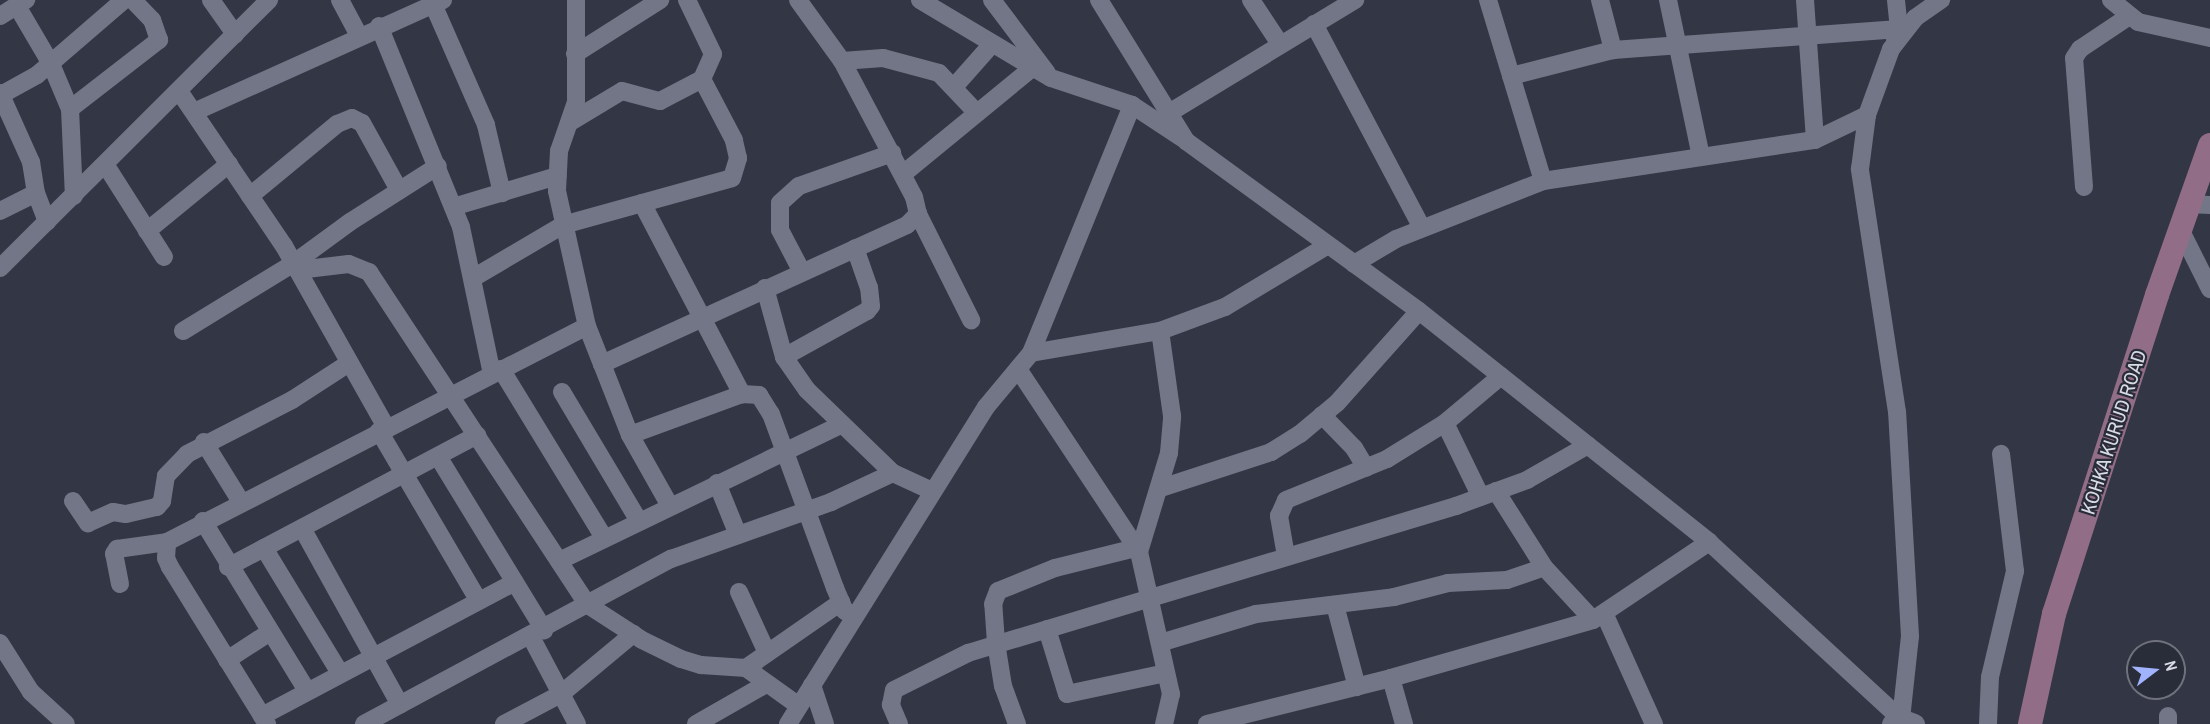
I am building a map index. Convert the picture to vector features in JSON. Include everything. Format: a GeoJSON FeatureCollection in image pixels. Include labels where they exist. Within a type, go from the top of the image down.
{"type":"FeatureCollection","features":[{"type":"Feature","properties":{"kind":"main road","name":"KOHKA KURUD ROAD"},"geometry":{"type":"LineString","coordinates":[[2030,724],[2054,614],[2181,231],[2199,205],[2210,145]]}},
{"type":"Feature","properties":{"kind":"street"},"geometry":{"type":"LineString","coordinates":[[47,222],[36,193],[31,162],[0,94],[51,64],[124,0]]}},
{"type":"Feature","properties":{"kind":"street"},"geometry":{"type":"LineString","coordinates":[[70,109],[159,40],[152,20],[133,0]]}},
{"type":"Feature","properties":{"kind":"street"},"geometry":{"type":"LineString","coordinates":[[211,0],[235,34]]}},
{"type":"Feature","properties":{"kind":"street"},"geometry":{"type":"LineString","coordinates":[[0,268],[269,0]]}},
{"type":"Feature","properties":{"kind":"street"},"geometry":{"type":"LineString","coordinates":[[340,0],[359,35]]}},
{"type":"Feature","properties":{"kind":"street"},"geometry":{"type":"LineString","coordinates":[[576,0],[575,54],[578,78],[572,121],[559,151],[556,176],[563,225],[587,326],[630,435],[670,506]]}},
{"type":"Feature","properties":{"kind":"street"},"geometry":{"type":"LineString","coordinates":[[575,54],[660,0]]}},
{"type":"Feature","properties":{"kind":"street"},"geometry":{"type":"LineString","coordinates":[[572,121],[622,91],[660,101],[702,79],[713,54],[687,0]]}},
{"type":"Feature","properties":{"kind":"street"},"geometry":{"type":"LineString","coordinates":[[798,0],[819,24],[842,61],[892,153],[903,174],[918,214],[971,320]]}},
{"type":"Feature","properties":{"kind":"street"},"geometry":{"type":"LineString","coordinates":[[920,0],[1051,78],[1132,105],[1186,141],[1419,311],[1709,542],[1902,722]]}},
{"type":"Feature","properties":{"kind":"street"},"geometry":{"type":"LineString","coordinates":[[992,0],[1051,78]]}},
{"type":"Feature","properties":{"kind":"street"},"geometry":{"type":"LineString","coordinates":[[1099,0],[1186,141]]}},
{"type":"Feature","properties":{"kind":"street"},"geometry":{"type":"LineString","coordinates":[[1251,0],[1280,44]]}},
{"type":"Feature","properties":{"kind":"street"},"geometry":{"type":"LineString","coordinates":[[1169,113],[1314,24],[1326,8],[1355,0]]}},
{"type":"Feature","properties":{"kind":"street"},"geometry":{"type":"LineString","coordinates":[[1488,0],[1543,181]]}},
{"type":"Feature","properties":{"kind":"street"},"geometry":{"type":"LineString","coordinates":[[1600,0],[1613,50]]}},
{"type":"Feature","properties":{"kind":"street"},"geometry":{"type":"LineString","coordinates":[[1668,0],[1701,156]]}},
{"type":"Feature","properties":{"kind":"street"},"geometry":{"type":"LineString","coordinates":[[1805,0],[1815,140]]}},
{"type":"Feature","properties":{"kind":"street"},"geometry":{"type":"LineString","coordinates":[[1896,0],[1899,29],[1867,116],[1860,169],[1899,436],[1910,636],[1902,722]]}},
{"type":"Feature","properties":{"kind":"street"},"geometry":{"type":"LineString","coordinates":[[1891,49],[1915,18],[1941,0]]}},
{"type":"Feature","properties":{"kind":"street"},"geometry":{"type":"LineString","coordinates":[[2111,0],[2128,17],[2210,38]]}},
{"type":"Feature","properties":{"kind":"street"},"geometry":{"type":"LineString","coordinates":[[194,112],[359,35],[438,2],[486,125],[502,192]]}},
{"type":"Feature","properties":{"kind":"street"},"geometry":{"type":"LineString","coordinates":[[0,16],[21,3],[70,109],[74,196]]}},
{"type":"Feature","properties":{"kind":"street"},"geometry":{"type":"LineString","coordinates":[[2084,187],[2074,58],[2080,49],[2128,17]]}},
{"type":"Feature","properties":{"kind":"street"},"geometry":{"type":"LineString","coordinates":[[1314,24],[1422,228]]}},
{"type":"Feature","properties":{"kind":"street"},"geometry":{"type":"LineString","coordinates":[[379,26],[453,207],[496,371],[604,538]]}},
{"type":"Feature","properties":{"kind":"street"},"geometry":{"type":"LineString","coordinates":[[1511,76],[1613,50],[1899,29]]}},
{"type":"Feature","properties":{"kind":"street"},"geometry":{"type":"LineString","coordinates":[[954,87],[992,44]]}},
{"type":"Feature","properties":{"kind":"street"},"geometry":{"type":"LineString","coordinates":[[842,61],[883,58],[939,74],[977,113]]}},
{"type":"Feature","properties":{"kind":"street"},"geometry":{"type":"LineString","coordinates":[[903,174],[1032,68]]}},
{"type":"Feature","properties":{"kind":"street"},"geometry":{"type":"LineString","coordinates":[[473,278],[563,225],[732,178],[737,169],[734,140],[702,79]]}},
{"type":"Feature","properties":{"kind":"street"},"geometry":{"type":"LineString","coordinates":[[179,91],[296,266],[349,363],[405,475],[478,600]]}},
{"type":"Feature","properties":{"kind":"street"},"geometry":{"type":"LineString","coordinates":[[788,724],[986,407],[1030,353],[1132,105]]}},
{"type":"Feature","properties":{"kind":"street"},"geometry":{"type":"LineString","coordinates":[[1354,264],[1422,228],[1543,181],[1815,140],[1867,116]]}},
{"type":"Feature","properties":{"kind":"street"},"geometry":{"type":"LineString","coordinates":[[250,196],[337,124],[352,118],[362,123],[399,190]]}},
{"type":"Feature","properties":{"kind":"street"},"geometry":{"type":"LineString","coordinates":[[802,272],[780,230],[780,203],[799,186],[892,153]]}},
{"type":"Feature","properties":{"kind":"street"},"geometry":{"type":"LineString","coordinates":[[105,164],[164,257]]}},
{"type":"Feature","properties":{"kind":"street"},"geometry":{"type":"LineString","coordinates":[[147,231],[229,164]]}},
{"type":"Feature","properties":{"kind":"street"},"geometry":{"type":"LineString","coordinates":[[183,331],[296,266],[399,190],[438,166]]}},
{"type":"Feature","properties":{"kind":"street"},"geometry":{"type":"LineString","coordinates":[[453,207],[556,176]]}},
{"type":"Feature","properties":{"kind":"street"},"geometry":{"type":"LineString","coordinates":[[0,211],[36,193]]}},
{"type":"Feature","properties":{"kind":"street"},"geometry":{"type":"LineString","coordinates":[[642,203],[742,394]]}},
{"type":"Feature","properties":{"kind":"street"},"geometry":{"type":"LineString","coordinates":[[602,364],[907,225],[918,214]]}},
{"type":"Feature","properties":{"kind":"street"},"geometry":{"type":"LineString","coordinates":[[2181,231],[2210,289]]}},
{"type":"Feature","properties":{"kind":"street"},"geometry":{"type":"LineString","coordinates":[[1030,353],[1160,331],[1225,307],[1328,245]]}},
{"type":"Feature","properties":{"kind":"street"},"geometry":{"type":"LineString","coordinates":[[784,357],[867,311],[871,306],[869,288],[855,248]]}},
{"type":"Feature","properties":{"kind":"street"},"geometry":{"type":"LineString","coordinates":[[296,266],[349,264],[369,272],[588,605],[633,634],[701,665],[746,668],[799,706]]}},
{"type":"Feature","properties":{"kind":"street"},"geometry":{"type":"LineString","coordinates":[[765,288],[784,357],[807,390],[893,473],[932,492]]}},
{"type":"Feature","properties":{"kind":"street"},"geometry":{"type":"LineString","coordinates":[[1161,488],[1270,452],[1322,415],[1419,311]]}},
{"type":"Feature","properties":{"kind":"street"},"geometry":{"type":"LineString","coordinates":[[120,584],[114,554],[117,549],[167,542],[203,521],[587,326]]}},
{"type":"Feature","properties":{"kind":"street"},"geometry":{"type":"LineString","coordinates":[[1138,550],[1161,488],[1172,416],[1160,331]]}},
{"type":"Feature","properties":{"kind":"street"},"geometry":{"type":"LineString","coordinates":[[73,501],[88,523],[113,512],[126,514],[157,507],[162,501],[166,476],[204,442],[292,400],[349,363]]}},
{"type":"Feature","properties":{"kind":"street"},"geometry":{"type":"LineString","coordinates":[[1018,369],[1138,550],[1171,694],[1164,724]]}},
{"type":"Feature","properties":{"kind":"street"},"geometry":{"type":"LineString","coordinates":[[1286,556],[1279,516],[1286,500],[1366,468],[1445,423],[1501,376]]}},
{"type":"Feature","properties":{"kind":"street"},"geometry":{"type":"LineString","coordinates":[[562,392],[639,521]]}},
{"type":"Feature","properties":{"kind":"street"},"geometry":{"type":"LineString","coordinates":[[630,435],[742,394],[755,393],[765,403],[786,452],[845,611],[854,615]]}},
{"type":"Feature","properties":{"kind":"street"},"geometry":{"type":"LineString","coordinates":[[1322,415],[1354,448],[1366,468]]}},
{"type":"Feature","properties":{"kind":"street"},"geometry":{"type":"LineString","coordinates":[[1445,423],[1488,494],[1544,567],[1599,616],[1654,724]]}},
{"type":"Feature","properties":{"kind":"street"},"geometry":{"type":"LineString","coordinates":[[559,561],[842,424]]}},
{"type":"Feature","properties":{"kind":"street"},"geometry":{"type":"LineString","coordinates":[[228,567],[439,458],[477,435]]}},
{"type":"Feature","properties":{"kind":"street"},"geometry":{"type":"LineString","coordinates":[[204,442],[241,502]]}},
{"type":"Feature","properties":{"kind":"street"},"geometry":{"type":"LineString","coordinates":[[899,724],[891,705],[894,690],[996,643],[1150,599],[1488,494],[1527,480],[1588,445]]}},
{"type":"Feature","properties":{"kind":"street"},"geometry":{"type":"LineString","coordinates":[[1988,724],[1990,677],[2015,571],[2001,454]]}},
{"type":"Feature","properties":{"kind":"street"},"geometry":{"type":"LineString","coordinates":[[439,458],[515,582],[538,633],[561,694],[577,724]]}},
{"type":"Feature","properties":{"kind":"street"},"geometry":{"type":"LineString","coordinates":[[364,724],[538,633],[671,559],[809,510],[893,473]]}},
{"type":"Feature","properties":{"kind":"street"},"geometry":{"type":"LineString","coordinates":[[717,483],[738,535]]}},
{"type":"Feature","properties":{"kind":"street"},"geometry":{"type":"LineString","coordinates":[[203,521],[228,567],[307,691]]}},
{"type":"Feature","properties":{"kind":"street"},"geometry":{"type":"LineString","coordinates":[[302,528],[400,705]]}},
{"type":"Feature","properties":{"kind":"street"},"geometry":{"type":"LineString","coordinates":[[167,542],[166,558],[170,567],[265,720],[307,691],[515,582]]}},
{"type":"Feature","properties":{"kind":"street"},"geometry":{"type":"LineString","coordinates":[[1216,723],[1391,678],[1599,616],[1709,542]]}},
{"type":"Feature","properties":{"kind":"street"},"geometry":{"type":"LineString","coordinates":[[264,548],[340,673]]}},
{"type":"Feature","properties":{"kind":"street"},"geometry":{"type":"LineString","coordinates":[[1017,724],[1004,686],[996,643],[993,604],[998,591],[1055,568],[1138,550]]}},
{"type":"Feature","properties":{"kind":"street"},"geometry":{"type":"LineString","coordinates":[[1160,643],[1228,620],[1394,597],[1448,583],[1508,580],[1544,567]]}},
{"type":"Feature","properties":{"kind":"street"},"geometry":{"type":"LineString","coordinates":[[739,592],[767,653]]}},
{"type":"Feature","properties":{"kind":"street"},"geometry":{"type":"LineString","coordinates":[[746,668],[841,602]]}},
{"type":"Feature","properties":{"kind":"street"},"geometry":{"type":"LineString","coordinates":[[1335,605],[1357,687]]}},
{"type":"Feature","properties":{"kind":"street"},"geometry":{"type":"LineString","coordinates":[[1047,629],[1067,694],[1166,673]]}},
{"type":"Feature","properties":{"kind":"street"},"geometry":{"type":"LineString","coordinates":[[227,660],[270,632]]}},
{"type":"Feature","properties":{"kind":"street"},"geometry":{"type":"LineString","coordinates":[[504,724],[530,718],[633,634]]}},
{"type":"Feature","properties":{"kind":"street"},"geometry":{"type":"LineString","coordinates":[[0,643],[31,692],[66,724]]}},
{"type":"Feature","properties":{"kind":"street"},"geometry":{"type":"LineString","coordinates":[[1391,678],[1404,724]]}},
{"type":"Feature","properties":{"kind":"street"},"geometry":{"type":"LineString","coordinates":[[696,724],[766,684]]}},
{"type":"Feature","properties":{"kind":"street"},"geometry":{"type":"LineString","coordinates":[[812,685],[825,724]]}}]}
